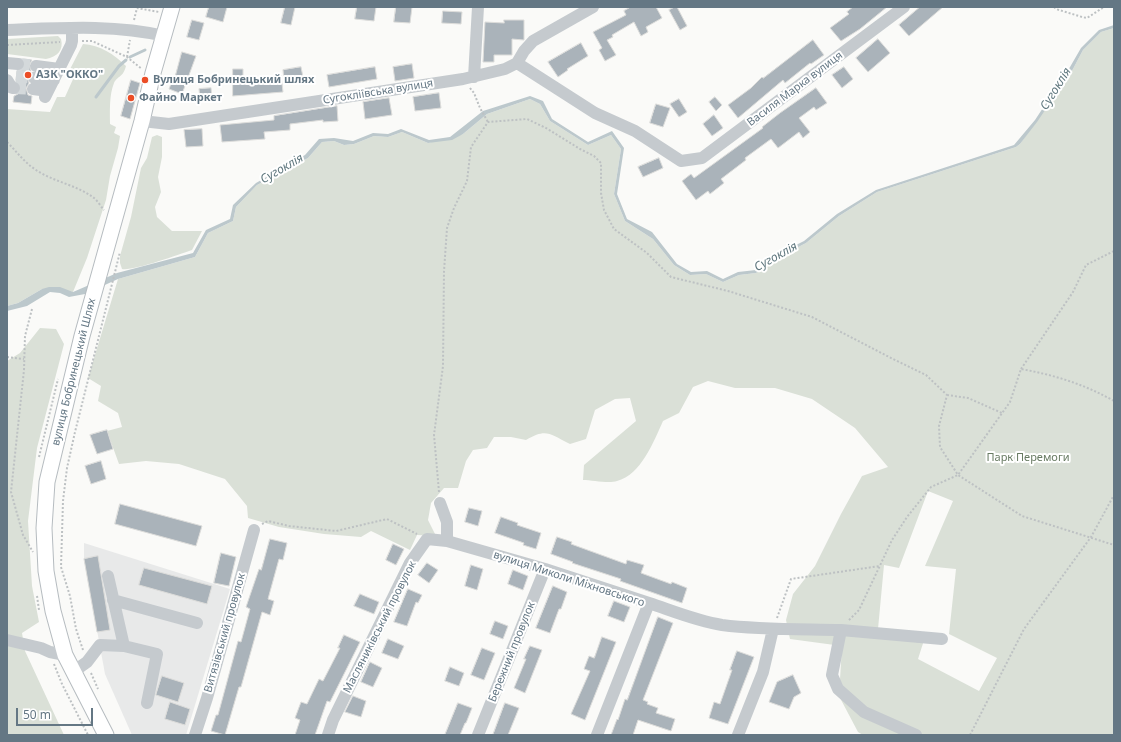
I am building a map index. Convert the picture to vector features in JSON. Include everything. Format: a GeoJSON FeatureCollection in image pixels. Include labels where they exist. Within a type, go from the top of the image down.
{"type":"FeatureCollection","features":[{"type":"Feature","properties":{"kind":"main road","name":"вулиця Бобринецький Шлях"},"geometry":{"type":"LineString","coordinates":[[106,735],[65,655],[53,611],[46,571],[44,528],[47,482],[82,336],[112,252],[113,223],[172,7]]}},
{"type":"Feature","properties":{"kind":"street"},"geometry":{"type":"LineString","coordinates":[[468,78],[478,7]]}},
{"type":"Feature","properties":{"kind":"street"},"geometry":{"type":"LineString","coordinates":[[517,63],[524,51],[533,41],[593,7]]}},
{"type":"Feature","properties":{"kind":"street","name":"Василя Марка вулиця"},"geometry":{"type":"LineString","coordinates":[[517,63],[595,113],[635,131],[681,161],[702,158],[904,7]]}},
{"type":"Feature","properties":{"kind":"street"},"geometry":{"type":"LineString","coordinates":[[56,74],[34,78],[47,94],[72,42],[72,28]]}},
{"type":"Feature","properties":{"kind":"street"},"geometry":{"type":"LineString","coordinates":[[7,30],[72,28],[132,30],[165,36]]}},
{"type":"Feature","properties":{"kind":"street","name":"Сугокліївська вулиця"},"geometry":{"type":"LineString","coordinates":[[142,121],[169,124],[468,78],[506,69],[517,63]]}},
{"type":"Feature","properties":{"kind":"street"},"geometry":{"type":"LineString","coordinates":[[427,539],[447,541],[447,522],[440,503]]}},
{"type":"Feature","properties":{"kind":"street","name":"Витязівський провулок"},"geometry":{"type":"LineString","coordinates":[[195,735],[207,698],[254,530]]}},
{"type":"Feature","properties":{"kind":"street","name":"Масляниківський провулок"},"geometry":{"type":"LineString","coordinates":[[328,735],[333,720],[410,563],[427,539]]}},
{"type":"Feature","properties":{"kind":"street","name":"вулиця Миколи Міхновського"},"geometry":{"type":"LineString","coordinates":[[447,541],[545,569],[649,603],[597,735]]}},
{"type":"Feature","properties":{"kind":"street","name":"Бережний провулок"},"geometry":{"type":"LineString","coordinates":[[478,735],[545,569]]}},
{"type":"Feature","properties":{"kind":"street"},"geometry":{"type":"LineString","coordinates":[[108,576],[124,646]]}},
{"type":"Feature","properties":{"kind":"street"},"geometry":{"type":"LineString","coordinates":[[113,600],[197,623]]}},
{"type":"Feature","properties":{"kind":"street"},"geometry":{"type":"LineString","coordinates":[[649,603],[695,619],[722,625],[773,629],[841,630],[942,639]]}},
{"type":"Feature","properties":{"kind":"street"},"geometry":{"type":"LineString","coordinates":[[738,735],[762,672],[773,629]]}},
{"type":"Feature","properties":{"kind":"street"},"geometry":{"type":"LineString","coordinates":[[841,630],[832,675],[838,689],[864,712],[916,735]]}},
{"type":"Feature","properties":{"kind":"street"},"geometry":{"type":"LineString","coordinates":[[7,640],[65,655]]}},
{"type":"Feature","properties":{"kind":"street"},"geometry":{"type":"LineString","coordinates":[[73,672],[87,662],[100,645],[124,646],[157,654],[147,703]]}},
{"type":"Feature","properties":{"kind":"path"},"geometry":{"type":"LineString","coordinates":[[1054,7],[1056,9],[1087,18],[1104,7]]}},
{"type":"Feature","properties":{"kind":"path"},"geometry":{"type":"LineString","coordinates":[[92,41],[127,57],[145,71]]}},
{"type":"Feature","properties":{"kind":"path"},"geometry":{"type":"LineString","coordinates":[[7,45],[62,42]]}},
{"type":"Feature","properties":{"kind":"path"},"geometry":{"type":"LineString","coordinates":[[468,78],[480,108],[488,122]]}},
{"type":"Feature","properties":{"kind":"path"},"geometry":{"type":"LineString","coordinates":[[488,122],[527,119],[594,156],[601,163],[601,193],[604,210],[614,229],[648,253],[670,277],[728,291],[812,317],[926,375],[947,395],[968,398],[1002,413]]}},
{"type":"Feature","properties":{"kind":"path"},"geometry":{"type":"LineString","coordinates":[[440,503],[434,435],[443,366],[444,271],[447,228],[454,208],[467,181],[471,147],[488,122]]}},
{"type":"Feature","properties":{"kind":"path"},"geometry":{"type":"LineString","coordinates":[[7,142],[24,161],[36,170],[53,180],[71,186],[95,199],[113,223]]}},
{"type":"Feature","properties":{"kind":"path"},"geometry":{"type":"LineString","coordinates":[[98,689],[76,629],[70,596],[61,567],[61,541],[63,501],[67,468],[98,340],[112,252]]}},
{"type":"Feature","properties":{"kind":"path"},"geometry":{"type":"LineString","coordinates":[[841,630],[858,610],[892,540],[907,517],[931,487],[958,475],[1010,402],[1021,369],[1073,292],[1086,265],[1114,252]]}},
{"type":"Feature","properties":{"kind":"path"},"geometry":{"type":"LineString","coordinates":[[32,309],[25,336],[11,492],[23,535],[35,556]]}},
{"type":"Feature","properties":{"kind":"path"},"geometry":{"type":"LineString","coordinates":[[7,357],[24,359]]}},
{"type":"Feature","properties":{"kind":"path"},"geometry":{"type":"LineString","coordinates":[[1021,369],[1050,374],[1097,391],[1114,401]]}},
{"type":"Feature","properties":{"kind":"path"},"geometry":{"type":"LineString","coordinates":[[947,395],[939,426],[940,447],[958,475],[1022,516],[1114,545]]}},
{"type":"Feature","properties":{"kind":"path"},"geometry":{"type":"LineString","coordinates":[[970,735],[1024,629],[1091,538],[1114,495]]}},
{"type":"Feature","properties":{"kind":"path"},"geometry":{"type":"LineString","coordinates":[[254,530],[268,521],[289,526],[336,531],[387,520],[427,539]]}},
{"type":"Feature","properties":{"kind":"path"},"geometry":{"type":"LineString","coordinates":[[773,629],[791,579],[880,566]]}},
{"type":"Feature","properties":{"kind":"path"},"geometry":{"type":"LineString","coordinates":[[50,652],[62,684],[88,735]]}},
{"type":"Feature","properties":{"kind":"shaded area"},"geometry":{"type":"Polygon","coordinates":[[[84,543],[230,589],[186,735],[132,735],[105,674],[84,559],[84,543]]]}},
{"type":"Feature","properties":{"kind":"green space","name":"Парк Перемоги"},"geometry":{"type":"Polygon","coordinates":[[[1114,28],[1114,735],[863,735],[858,732],[839,696],[842,646],[790,639],[786,620],[793,594],[815,566],[862,476],[888,467],[855,428],[812,399],[775,388],[735,388],[708,381],[693,387],[679,413],[663,421],[651,447],[640,465],[625,478],[614,482],[583,480],[584,465],[636,421],[630,398],[615,399],[595,410],[586,439],[570,444],[552,435],[544,433],[526,440],[511,437],[494,437],[487,448],[473,450],[466,461],[458,488],[444,488],[431,503],[428,520],[436,536],[417,535],[410,550],[371,531],[361,537],[324,534],[279,527],[248,518],[247,506],[225,479],[179,464],[146,461],[119,464],[107,431],[122,427],[118,413],[98,401],[101,386],[88,378],[118,279],[195,257],[208,233],[233,221],[236,207],[257,185],[308,158],[322,142],[334,141],[344,145],[354,144],[374,136],[388,137],[402,132],[428,143],[463,134],[487,114],[530,99],[540,104],[550,121],[588,145],[611,135],[621,149],[614,194],[625,221],[653,239],[674,265],[690,275],[706,274],[723,282],[739,275],[756,273],[781,256],[806,243],[839,216],[877,192],[1016,147],[1020,144],[1073,69],[1083,50],[1101,32],[1114,28]],[[928,491],[899,568],[884,565],[878,629],[926,634],[918,659],[979,691],[997,658],[949,634],[956,569],[925,566],[953,501],[928,491]]]}},
{"type":"Feature","properties":{"kind":"green space"},"geometry":{"type":"Polygon","coordinates":[[[58,36],[62,43],[59,52],[53,57],[46,59],[7,54],[7,39],[58,36]]]}},
{"type":"Feature","properties":{"kind":"green space"},"geometry":{"type":"Polygon","coordinates":[[[83,44],[101,48],[117,58],[126,66],[122,75],[114,83],[111,93],[110,124],[116,127],[114,133],[120,136],[110,176],[106,200],[87,258],[73,292],[42,289],[18,303],[7,306],[7,109],[50,112],[57,97],[65,97],[74,77],[67,75],[83,44]]]}},
{"type":"Feature","properties":{"kind":"green space"},"geometry":{"type":"Polygon","coordinates":[[[157,135],[162,137],[162,157],[158,177],[161,192],[155,207],[157,217],[172,231],[202,231],[192,250],[136,268],[122,269],[120,256],[131,217],[141,168],[147,158],[152,137],[157,135]]]}},
{"type":"Feature","properties":{"kind":"green space"},"geometry":{"type":"Polygon","coordinates":[[[40,328],[56,329],[64,344],[37,448],[28,521],[32,586],[39,622],[22,633],[25,651],[64,735],[7,735],[7,361],[20,353],[40,328]]]}},
{"type":"Feature","properties":{"kind":"water","name":"Сугоклія"},"geometry":{"type":"Polygon","coordinates":[[[1114,25],[1114,28],[1101,32],[1083,50],[1073,69],[1037,122],[1016,147],[877,192],[839,216],[806,243],[781,256],[756,273],[739,275],[723,282],[706,274],[690,275],[674,265],[653,239],[625,221],[614,194],[621,149],[611,135],[588,145],[550,121],[540,104],[530,99],[487,114],[463,134],[452,140],[428,143],[402,132],[388,137],[374,136],[354,144],[344,145],[334,141],[322,142],[308,158],[257,185],[236,207],[233,221],[208,233],[195,257],[118,279],[85,294],[69,297],[60,293],[50,292],[27,306],[7,311],[7,306],[18,303],[42,289],[49,287],[60,287],[73,292],[117,273],[193,253],[206,230],[230,219],[233,205],[256,183],[305,155],[319,139],[334,138],[353,141],[373,133],[388,134],[401,129],[429,140],[450,137],[483,111],[530,96],[543,101],[552,119],[588,142],[612,131],[624,148],[617,194],[627,219],[652,232],[677,264],[691,272],[707,271],[723,279],[738,272],[756,270],[780,253],[804,241],[837,214],[876,190],[1014,145],[1035,120],[1081,48],[1099,30],[1114,25]]]}},
{"type":"Feature","properties":{"kind":"building"},"geometry":{"type":"Polygon","coordinates":[[[209,7],[227,7],[223,22],[206,17],[209,7]]]}},
{"type":"Feature","properties":{"kind":"building"},"geometry":{"type":"Polygon","coordinates":[[[285,7],[295,7],[291,25],[281,23],[285,7]]]}},
{"type":"Feature","properties":{"kind":"building"},"geometry":{"type":"Polygon","coordinates":[[[357,7],[376,7],[374,21],[355,19],[357,7]]]}},
{"type":"Feature","properties":{"kind":"building"},"geometry":{"type":"Polygon","coordinates":[[[396,7],[412,7],[410,23],[394,22],[396,7]]]}},
{"type":"Feature","properties":{"kind":"building"},"geometry":{"type":"Polygon","coordinates":[[[631,7],[656,7],[662,18],[646,27],[648,32],[641,36],[634,22],[612,35],[613,37],[607,40],[616,55],[605,61],[599,50],[602,48],[593,32],[626,15],[624,11],[631,7]]]}},
{"type":"Feature","properties":{"kind":"building"},"geometry":{"type":"Polygon","coordinates":[[[677,7],[687,26],[680,30],[669,10],[677,7]]]}},
{"type":"Feature","properties":{"kind":"building"},"geometry":{"type":"Polygon","coordinates":[[[853,7],[887,7],[860,29],[841,41],[830,28],[849,14],[847,12],[853,7]]]}},
{"type":"Feature","properties":{"kind":"building"},"geometry":{"type":"Polygon","coordinates":[[[920,7],[943,7],[909,36],[899,25],[920,7]]]}},
{"type":"Feature","properties":{"kind":"building"},"geometry":{"type":"Polygon","coordinates":[[[443,11],[462,12],[461,24],[442,23],[443,11]]]}},
{"type":"Feature","properties":{"kind":"building"},"geometry":{"type":"Polygon","coordinates":[[[192,20],[204,23],[199,40],[187,37],[192,20]]]}},
{"type":"Feature","properties":{"kind":"building"},"geometry":{"type":"Polygon","coordinates":[[[504,20],[524,20],[524,40],[512,39],[512,55],[494,55],[494,62],[483,62],[485,22],[504,23],[504,20]]]}},
{"type":"Feature","properties":{"kind":"building"},"geometry":{"type":"Polygon","coordinates":[[[878,39],[890,53],[868,72],[856,58],[878,39]]]}},
{"type":"Feature","properties":{"kind":"building"},"geometry":{"type":"Polygon","coordinates":[[[813,40],[824,55],[811,64],[810,63],[785,83],[783,80],[738,118],[728,105],[751,88],[762,77],[763,78],[813,40]]]}},
{"type":"Feature","properties":{"kind":"building"},"geometry":{"type":"Polygon","coordinates":[[[581,43],[588,56],[567,69],[568,70],[558,77],[548,62],[581,43]]]}},
{"type":"Feature","properties":{"kind":"building"},"geometry":{"type":"Polygon","coordinates":[[[182,52],[196,56],[182,94],[169,89],[175,76],[182,52]]]}},
{"type":"Feature","properties":{"kind":"building"},"geometry":{"type":"Polygon","coordinates":[[[23,59],[32,60],[29,65],[31,71],[27,77],[29,83],[26,88],[28,95],[32,96],[31,104],[13,102],[14,96],[18,94],[21,88],[20,84],[16,80],[17,71],[21,71],[25,65],[23,59]]]}},
{"type":"Feature","properties":{"kind":"building"},"geometry":{"type":"Polygon","coordinates":[[[412,64],[414,78],[395,81],[393,67],[412,64]]]}},
{"type":"Feature","properties":{"kind":"building"},"geometry":{"type":"Polygon","coordinates":[[[301,67],[303,77],[284,80],[283,70],[301,67]]]}},
{"type":"Feature","properties":{"kind":"building"},"geometry":{"type":"Polygon","coordinates":[[[375,67],[377,79],[329,87],[327,75],[375,67]]]}},
{"type":"Feature","properties":{"kind":"building"},"geometry":{"type":"Polygon","coordinates":[[[844,67],[853,79],[842,88],[832,75],[844,67]]]}},
{"type":"Feature","properties":{"kind":"building"},"geometry":{"type":"Polygon","coordinates":[[[233,69],[243,69],[243,82],[281,75],[283,92],[233,96],[233,69]]]}},
{"type":"Feature","properties":{"kind":"building"},"geometry":{"type":"Polygon","coordinates":[[[131,80],[140,83],[130,119],[121,116],[131,80]]]}},
{"type":"Feature","properties":{"kind":"building"},"geometry":{"type":"Polygon","coordinates":[[[211,88],[212,97],[200,98],[199,89],[211,88]]]}},
{"type":"Feature","properties":{"kind":"building"},"geometry":{"type":"Polygon","coordinates":[[[816,88],[827,103],[816,110],[814,107],[799,118],[810,132],[803,138],[799,132],[778,148],[771,139],[745,158],[746,160],[721,179],[724,183],[710,194],[708,191],[696,200],[682,181],[691,174],[694,178],[763,128],[762,127],[780,113],[816,88]]]}},
{"type":"Feature","properties":{"kind":"building"},"geometry":{"type":"Polygon","coordinates":[[[439,93],[441,108],[415,111],[413,97],[439,93]]]}},
{"type":"Feature","properties":{"kind":"building"},"geometry":{"type":"Polygon","coordinates":[[[715,97],[722,105],[716,111],[709,102],[715,97]]]}},
{"type":"Feature","properties":{"kind":"building"},"geometry":{"type":"Polygon","coordinates":[[[389,98],[392,115],[365,119],[363,102],[389,98]]]}},
{"type":"Feature","properties":{"kind":"building"},"geometry":{"type":"Polygon","coordinates":[[[679,99],[687,112],[679,117],[670,104],[679,99]]]}},
{"type":"Feature","properties":{"kind":"building"},"geometry":{"type":"Polygon","coordinates":[[[656,104],[670,108],[663,127],[650,123],[656,104]]]}},
{"type":"Feature","properties":{"kind":"building"},"geometry":{"type":"Polygon","coordinates":[[[337,106],[338,121],[323,122],[323,120],[290,124],[290,130],[264,132],[265,139],[222,142],[220,125],[274,120],[274,116],[337,106]]]}},
{"type":"Feature","properties":{"kind":"building"},"geometry":{"type":"Polygon","coordinates":[[[714,115],[723,128],[712,136],[703,124],[714,115]]]}},
{"type":"Feature","properties":{"kind":"building"},"geometry":{"type":"Polygon","coordinates":[[[202,129],[203,146],[186,147],[184,130],[202,129]]]}},
{"type":"Feature","properties":{"kind":"building"},"geometry":{"type":"Polygon","coordinates":[[[659,158],[663,168],[643,177],[638,167],[659,158]]]}},
{"type":"Feature","properties":{"kind":"building"},"geometry":{"type":"Polygon","coordinates":[[[107,430],[113,449],[97,454],[90,435],[107,430]]]}},
{"type":"Feature","properties":{"kind":"building"},"geometry":{"type":"Polygon","coordinates":[[[101,461],[106,479],[91,484],[85,466],[101,461]]]}},
{"type":"Feature","properties":{"kind":"building"},"geometry":{"type":"Polygon","coordinates":[[[120,504],[202,526],[196,546],[115,524],[120,504]]]}},
{"type":"Feature","properties":{"kind":"building"},"geometry":{"type":"Polygon","coordinates":[[[469,508],[482,511],[478,526],[465,522],[469,508]]]}},
{"type":"Feature","properties":{"kind":"building"},"geometry":{"type":"Polygon","coordinates":[[[501,517],[518,523],[517,525],[541,533],[536,549],[523,545],[524,543],[495,533],[501,517]]]}},
{"type":"Feature","properties":{"kind":"building"},"geometry":{"type":"Polygon","coordinates":[[[557,537],[572,542],[571,544],[626,564],[627,560],[644,565],[641,573],[687,588],[682,603],[551,554],[557,537]]]}},
{"type":"Feature","properties":{"kind":"building"},"geometry":{"type":"Polygon","coordinates":[[[270,539],[287,543],[283,560],[279,559],[268,599],[274,601],[270,615],[262,612],[241,687],[239,687],[225,735],[211,731],[216,715],[218,715],[238,641],[241,642],[250,609],[246,607],[259,569],[261,570],[270,539]]]}},
{"type":"Feature","properties":{"kind":"building"},"geometry":{"type":"Polygon","coordinates":[[[393,544],[404,549],[396,565],[386,560],[393,544]]]}},
{"type":"Feature","properties":{"kind":"building"},"geometry":{"type":"Polygon","coordinates":[[[221,553],[236,557],[229,586],[214,583],[221,553]]]}},
{"type":"Feature","properties":{"kind":"building"},"geometry":{"type":"Polygon","coordinates":[[[98,556],[110,630],[97,632],[84,559],[98,556]]]}},
{"type":"Feature","properties":{"kind":"building"},"geometry":{"type":"Polygon","coordinates":[[[427,563],[438,570],[429,583],[418,575],[427,563]]]}},
{"type":"Feature","properties":{"kind":"building"},"geometry":{"type":"Polygon","coordinates":[[[471,565],[483,569],[477,590],[465,586],[471,565]]]}},
{"type":"Feature","properties":{"kind":"building"},"geometry":{"type":"Polygon","coordinates":[[[144,568],[212,586],[207,604],[139,585],[144,568]]]}},
{"type":"Feature","properties":{"kind":"building"},"geometry":{"type":"Polygon","coordinates":[[[513,570],[528,576],[523,590],[508,584],[513,570]]]}},
{"type":"Feature","properties":{"kind":"building"},"geometry":{"type":"Polygon","coordinates":[[[553,586],[567,592],[550,633],[536,628],[553,586]]]}},
{"type":"Feature","properties":{"kind":"building"},"geometry":{"type":"Polygon","coordinates":[[[408,589],[422,595],[418,603],[416,602],[407,626],[394,622],[408,589]]]}},
{"type":"Feature","properties":{"kind":"building"},"geometry":{"type":"Polygon","coordinates":[[[360,594],[379,602],[374,614],[354,606],[360,594]]]}},
{"type":"Feature","properties":{"kind":"building"},"geometry":{"type":"Polygon","coordinates":[[[614,601],[630,607],[624,622],[608,616],[614,601]]]}},
{"type":"Feature","properties":{"kind":"building"},"geometry":{"type":"Polygon","coordinates":[[[658,617],[673,623],[643,700],[648,702],[647,704],[658,708],[656,713],[675,719],[671,731],[638,720],[633,735],[611,735],[625,699],[627,700],[658,617]]]}},
{"type":"Feature","properties":{"kind":"building"},"geometry":{"type":"Polygon","coordinates":[[[495,621],[508,626],[503,639],[490,634],[495,621]]]}},
{"type":"Feature","properties":{"kind":"building"},"geometry":{"type":"Polygon","coordinates":[[[344,635],[360,642],[330,702],[327,701],[315,735],[295,735],[300,720],[295,718],[301,702],[307,704],[319,679],[323,681],[340,648],[338,648],[344,635]]]}},
{"type":"Feature","properties":{"kind":"building"},"geometry":{"type":"Polygon","coordinates":[[[602,637],[616,642],[585,720],[571,714],[590,671],[584,669],[589,656],[594,658],[602,637]]]}},
{"type":"Feature","properties":{"kind":"building"},"geometry":{"type":"Polygon","coordinates":[[[388,639],[404,646],[398,659],[382,653],[388,639]]]}},
{"type":"Feature","properties":{"kind":"building"},"geometry":{"type":"Polygon","coordinates":[[[530,646],[542,650],[525,693],[514,688],[530,646]]]}},
{"type":"Feature","properties":{"kind":"building"},"geometry":{"type":"Polygon","coordinates":[[[482,648],[495,653],[484,680],[471,675],[482,648]]]}},
{"type":"Feature","properties":{"kind":"building"},"geometry":{"type":"Polygon","coordinates":[[[737,651],[754,657],[728,724],[709,718],[714,702],[720,704],[737,651]]]}},
{"type":"Feature","properties":{"kind":"building"},"geometry":{"type":"Polygon","coordinates":[[[370,662],[382,668],[373,687],[361,682],[370,662]]]}},
{"type":"Feature","properties":{"kind":"building"},"geometry":{"type":"Polygon","coordinates":[[[450,667],[464,673],[459,686],[445,681],[450,667]]]}},
{"type":"Feature","properties":{"kind":"building"},"geometry":{"type":"Polygon","coordinates":[[[793,675],[801,693],[794,697],[789,709],[769,702],[777,682],[793,675]]]}},
{"type":"Feature","properties":{"kind":"building"},"geometry":{"type":"Polygon","coordinates":[[[162,676],[184,683],[178,702],[156,695],[162,676]]]}},
{"type":"Feature","properties":{"kind":"building"},"geometry":{"type":"Polygon","coordinates":[[[353,696],[366,701],[361,717],[345,712],[353,696]]]}},
{"type":"Feature","properties":{"kind":"building"},"geometry":{"type":"Polygon","coordinates":[[[170,702],[190,709],[185,725],[165,719],[170,702]]]}},
{"type":"Feature","properties":{"kind":"building"},"geometry":{"type":"Polygon","coordinates":[[[458,703],[472,708],[466,723],[460,735],[445,735],[458,703]]]}},
{"type":"Feature","properties":{"kind":"building"},"geometry":{"type":"Polygon","coordinates":[[[505,703],[519,708],[508,735],[493,735],[505,703]]]}},
{"type":"Feature","properties":{"kind":"waterway"},"geometry":{"type":"LineString","coordinates":[[130,57],[145,50]]}},
{"type":"Feature","properties":{"kind":"waterway"},"geometry":{"type":"LineString","coordinates":[[96,97],[119,66],[126,60]]}},
{"type":"Feature","properties":{"kind":"tunnel"},"geometry":{"type":"LineString","coordinates":[[18,64],[36,66]]}},
{"type":"Feature","properties":{"kind":"tunnel"},"geometry":{"type":"LineString","coordinates":[[16,76],[34,78]]}},
{"type":"Feature","properties":{"kind":"tunnel"},"geometry":{"type":"LineString","coordinates":[[14,88],[33,89]]}},
{"type":"Feature","properties":{"kind":"place","name":"АЗК \"ОККО\""},"geometry":{"type":"Point","coordinates":[28,75]}},
{"type":"Feature","properties":{"kind":"place","name":"Вулиця Бобринецький шлях"},"geometry":{"type":"Point","coordinates":[145,80]}},
{"type":"Feature","properties":{"kind":"place","name":"Файно Маркет"},"geometry":{"type":"Point","coordinates":[131,98]}}]}
